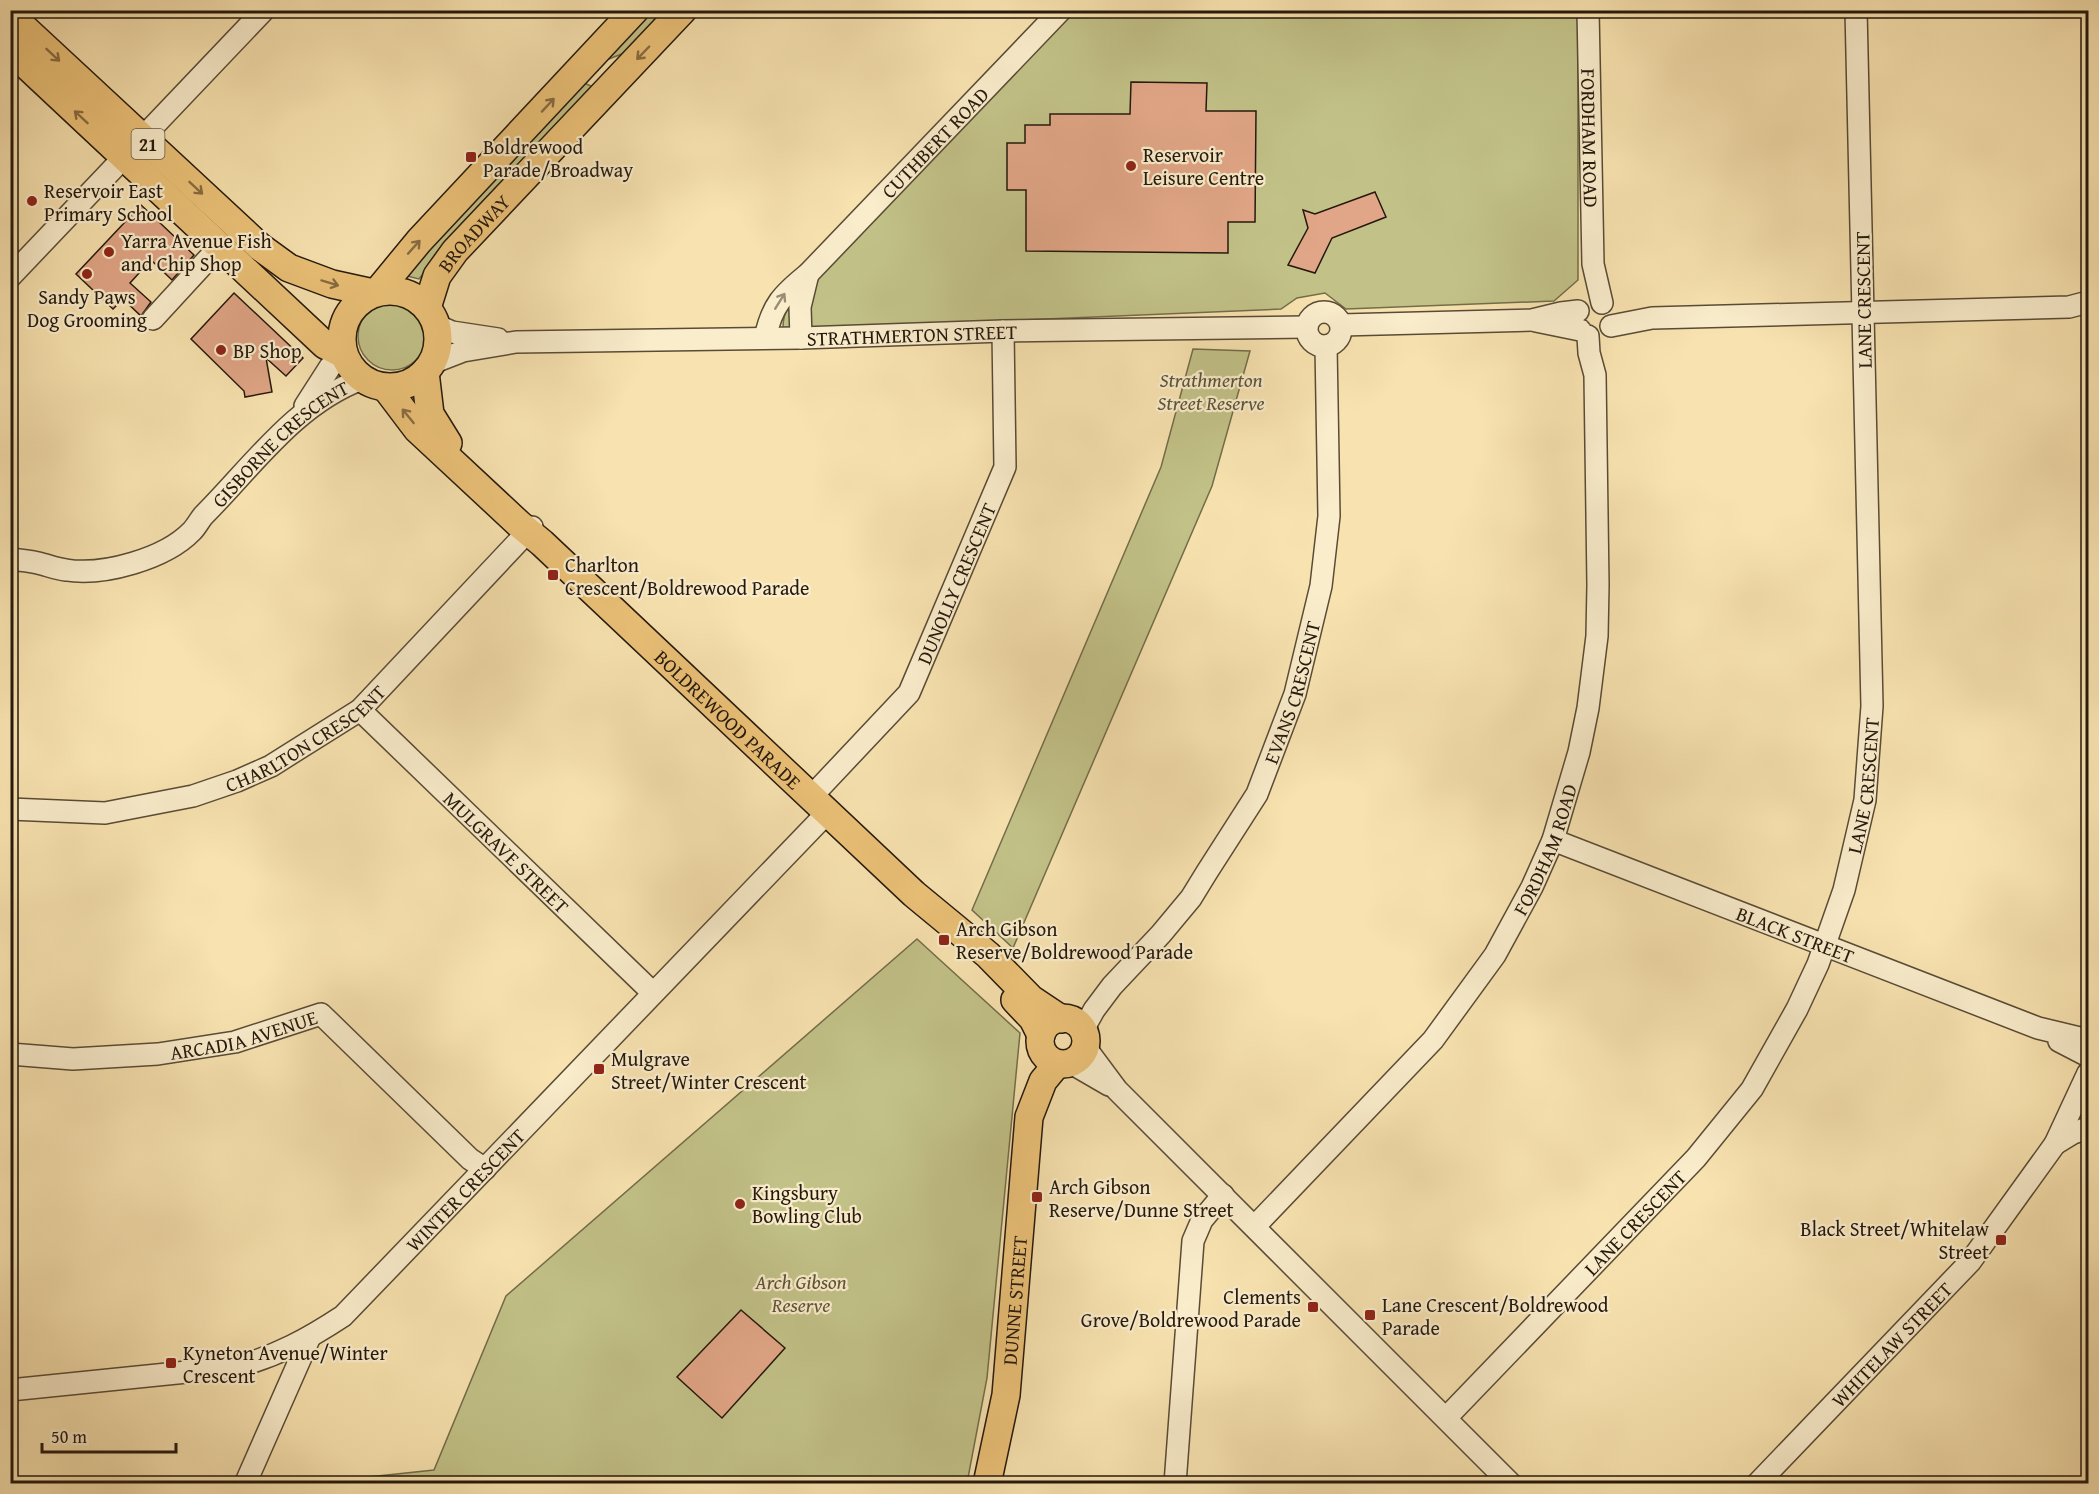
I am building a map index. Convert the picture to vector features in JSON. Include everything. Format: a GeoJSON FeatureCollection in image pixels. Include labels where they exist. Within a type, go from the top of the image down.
{"type":"FeatureCollection","features":[{"type":"Feature","properties":{"kind":"main road","name":"BROADWAY"},"geometry":{"type":"LineString","coordinates":[[375,293],[419,241],[635,10]]}},
{"type":"Feature","properties":{"kind":"main road","name":"BROADWAY"},"geometry":{"type":"LineString","coordinates":[[432,317],[437,276],[455,251],[683,10]]}},
{"type":"Feature","properties":{"kind":"main road","name":"21"},"geometry":{"type":"LineString","coordinates":[[10,15],[143,139],[238,250],[325,345],[343,354],[354,372],[374,383]]}},
{"type":"Feature","properties":{"kind":"main road","name":"21"},"geometry":{"type":"LineString","coordinates":[[10,50],[124,158],[238,250],[332,284],[375,293],[395,291],[405,293],[421,302],[432,317]]}},
{"type":"Feature","properties":{"kind":"main road"},"geometry":{"type":"LineString","coordinates":[[580,71],[618,79]]}},
{"type":"Feature","properties":{"kind":"main road"},"geometry":{"type":"LineString","coordinates":[[343,354],[342,333],[349,313],[363,298],[375,293]]}},
{"type":"Feature","properties":{"kind":"main road"},"geometry":{"type":"LineString","coordinates":[[374,383],[408,384],[429,367],[438,344],[432,317]]}},
{"type":"Feature","properties":{"kind":"main road","name":"BOLDREWOOD PARADE"},"geometry":{"type":"LineString","coordinates":[[429,367],[430,414],[444,438],[526,519],[534,534]]}},
{"type":"Feature","properties":{"kind":"main road","name":"BOLDREWOOD PARADE"},"geometry":{"type":"LineString","coordinates":[[374,383],[417,429],[534,534],[914,894],[978,967],[1024,1008],[1033,1019],[1063,1039]]}},
{"type":"Feature","properties":{"kind":"main road","name":"DUNNE STREET"},"geometry":{"type":"LineString","coordinates":[[987,1484],[1006,1395],[1029,1116],[1042,1081],[1063,1039]]}},
{"type":"Feature","properties":{"kind":"street"},"geometry":{"type":"LineString","coordinates":[[10,277],[264,10]]}},
{"type":"Feature","properties":{"kind":"street","name":"CUTHBERT ROAD"},"geometry":{"type":"LineString","coordinates":[[765,338],[768,322],[785,293],[808,274],[1061,10]]}},
{"type":"Feature","properties":{"kind":"street","name":"FORDHAM ROAD"},"geometry":{"type":"LineString","coordinates":[[1255,1226],[1433,1041],[1495,955],[1532,887],[1553,840],[1579,752],[1588,708],[1597,636],[1598,585],[1588,10]]}},
{"type":"Feature","properties":{"kind":"street","name":"LANE CRESCENT"},"geometry":{"type":"LineString","coordinates":[[1446,1418],[1696,1158],[1752,1089],[1797,1009],[1826,945],[1844,890],[1865,801],[1872,706],[1856,10]]}},
{"type":"Feature","properties":{"kind":"street"},"geometry":{"type":"LineString","coordinates":[[153,319],[238,250]]}},
{"type":"Feature","properties":{"kind":"street"},"geometry":{"type":"LineString","coordinates":[[801,338],[800,307],[808,274]]}},
{"type":"Feature","properties":{"kind":"street"},"geometry":{"type":"LineString","coordinates":[[1341,325],[2082,307]]}},
{"type":"Feature","properties":{"kind":"street"},"geometry":{"type":"LineString","coordinates":[[1326,312],[1336,316],[1341,325],[1341,331],[1336,341],[1326,346],[1310,339],[1307,327],[1316,314],[1326,312]]}},
{"type":"Feature","properties":{"kind":"street","name":"STRATHMERTON STREET"},"geometry":{"type":"LineString","coordinates":[[432,317],[452,332],[516,342]]}},
{"type":"Feature","properties":{"kind":"street","name":"STRATHMERTON STREET"},"geometry":{"type":"LineString","coordinates":[[429,367],[463,351],[516,342],[1307,327]]}},
{"type":"Feature","properties":{"kind":"street","name":"DUNOLLY CRESCENT"},"geometry":{"type":"LineString","coordinates":[[819,805],[909,693],[1005,467],[1003,331]]}},
{"type":"Feature","properties":{"kind":"street","name":"EVANS CRESCENT"},"geometry":{"type":"LineString","coordinates":[[1063,1039],[1161,934],[1191,898],[1257,794],[1295,694],[1321,586],[1329,516],[1326,346]]}},
{"type":"Feature","properties":{"kind":"street"},"geometry":{"type":"LineString","coordinates":[[298,417],[330,367],[343,354]]}},
{"type":"Feature","properties":{"kind":"street","name":"GISBORNE CRESCENT"},"geometry":{"type":"LineString","coordinates":[[10,559],[37,562],[66,570],[97,571],[123,567],[145,559],[192,531],[203,516],[298,417],[342,387],[374,383]]}},
{"type":"Feature","properties":{"kind":"street","name":"CHARLTON CRESCENT"},"geometry":{"type":"LineString","coordinates":[[10,809],[105,813],[193,796],[272,766],[360,710],[534,534]]}},
{"type":"Feature","properties":{"kind":"street","name":"MULGRAVE STREET"},"geometry":{"type":"LineString","coordinates":[[360,710],[653,993]]}},
{"type":"Feature","properties":{"kind":"street","name":"WINTER CRESCENT"},"geometry":{"type":"LineString","coordinates":[[10,1390],[236,1367],[264,1359],[309,1339],[343,1316],[653,993],[819,805]]}},
{"type":"Feature","properties":{"kind":"street","name":"BLACK STREET"},"geometry":{"type":"LineString","coordinates":[[1553,840],[2038,1028],[2088,1040]]}},
{"type":"Feature","properties":{"kind":"street","name":"ARCADIA AVENUE"},"geometry":{"type":"LineString","coordinates":[[10,1054],[73,1059],[158,1054],[235,1042],[321,1014],[470,1159],[485,1168]]}},
{"type":"Feature","properties":{"kind":"street","name":"BLACK STREET"},"geometry":{"type":"LineString","coordinates":[[2038,1028],[2066,1046],[2087,1077]]}},
{"type":"Feature","properties":{"kind":"street","name":"BOLDREWOOD PARADE"},"geometry":{"type":"LineString","coordinates":[[1063,1039],[1255,1226],[1511,1484]]}},
{"type":"Feature","properties":{"kind":"street","name":"WHITELAW STREET"},"geometry":{"type":"LineString","coordinates":[[1757,1484],[1970,1262],[2055,1144],[2087,1077]]}},
{"type":"Feature","properties":{"kind":"street"},"geometry":{"type":"LineString","coordinates":[[2055,1144],[2073,1132],[2088,1128]]}},
{"type":"Feature","properties":{"kind":"street"},"geometry":{"type":"LineString","coordinates":[[1175,1484],[1193,1241],[1202,1220],[1223,1195]]}},
{"type":"Feature","properties":{"kind":"street"},"geometry":{"type":"LineString","coordinates":[[246,1482],[309,1339]]}},
{"type":"Feature","properties":{"kind":"green space"},"geometry":{"type":"Polygon","coordinates":[[[650,11],[668,11],[627,52],[601,62],[650,11]]]}},
{"type":"Feature","properties":{"kind":"green space"},"geometry":{"type":"Polygon","coordinates":[[[1071,11],[1578,11],[1578,280],[1554,301],[1346,309],[1325,293],[1297,298],[1281,309],[783,330],[787,309],[808,280],[1071,11]]]}},
{"type":"Feature","properties":{"kind":"green space"},"geometry":{"type":"Polygon","coordinates":[[[584,83],[598,89],[449,242],[419,279],[403,275],[584,83]]]}},
{"type":"Feature","properties":{"kind":"green space"},"geometry":{"type":"Polygon","coordinates":[[[399,302],[411,308],[420,317],[426,329],[424,349],[416,360],[399,370],[385,370],[368,360],[360,349],[358,329],[368,312],[379,304],[399,302]]]}},
{"type":"Feature","properties":{"kind":"green space","name":"Strathmerton Street Reserve"},"geometry":{"type":"Polygon","coordinates":[[[1193,349],[1250,351],[1212,486],[1013,948],[972,910],[1161,467],[1193,349]]]}},
{"type":"Feature","properties":{"kind":"green space","name":"Arch Gibson Reserve"},"geometry":{"type":"Polygon","coordinates":[[[917,939],[1020,1033],[987,1378],[967,1483],[302,1484],[434,1470],[506,1296],[917,939]]]}},
{"type":"Feature","properties":{"kind":"building","name":"Reservoir Leisure Centre"},"geometry":{"type":"Polygon","coordinates":[[[1131,82],[1207,83],[1206,111],[1256,111],[1255,222],[1228,222],[1228,253],[1026,251],[1026,190],[1007,190],[1007,143],[1025,143],[1025,125],[1050,125],[1050,114],[1130,114],[1131,82]]]}},
{"type":"Feature","properties":{"kind":"building"},"geometry":{"type":"Polygon","coordinates":[[[1375,192],[1386,217],[1332,238],[1315,273],[1288,265],[1308,228],[1303,210],[1315,214],[1375,192]]]}},
{"type":"Feature","properties":{"kind":"building"},"geometry":{"type":"Polygon","coordinates":[[[141,205],[194,255],[172,280],[151,260],[130,283],[151,302],[141,316],[123,299],[113,309],[76,274],[141,205]]]}},
{"type":"Feature","properties":{"kind":"building"},"geometry":{"type":"Polygon","coordinates":[[[234,293],[303,358],[286,376],[266,358],[272,392],[245,397],[244,391],[191,339],[234,293]]]}},
{"type":"Feature","properties":{"kind":"building"},"geometry":{"type":"Polygon","coordinates":[[[741,1310],[785,1348],[722,1418],[677,1377],[741,1310]]]}},
{"type":"Feature","properties":{"kind":"place","name":"Boldrewood Parade/Broadway"},"geometry":{"type":"Point","coordinates":[471,157]}},
{"type":"Feature","properties":{"kind":"place","name":"Reservoir Leisure Centre"},"geometry":{"type":"Point","coordinates":[1131,166]}},
{"type":"Feature","properties":{"kind":"place","name":"Reservoir East Primary School"},"geometry":{"type":"Point","coordinates":[32,201]}},
{"type":"Feature","properties":{"kind":"place","name":"Yarra Avenue Fish and Chip Shop"},"geometry":{"type":"Point","coordinates":[109,252]}},
{"type":"Feature","properties":{"kind":"place","name":"Sandy Paws Dog Grooming"},"geometry":{"type":"Point","coordinates":[87,274]}},
{"type":"Feature","properties":{"kind":"place","name":"BP Shop"},"geometry":{"type":"Point","coordinates":[221,350]}},
{"type":"Feature","properties":{"kind":"place","name":"Charlton Crescent/Boldrewood Parade"},"geometry":{"type":"Point","coordinates":[553,575]}},
{"type":"Feature","properties":{"kind":"place","name":"Arch Gibson Reserve/Boldrewood Parade"},"geometry":{"type":"Point","coordinates":[944,940]}},
{"type":"Feature","properties":{"kind":"place","name":"Mulgrave Street/Winter Crescent"},"geometry":{"type":"Point","coordinates":[599,1069]}},
{"type":"Feature","properties":{"kind":"place","name":"Arch Gibson Reserve/Dunne Street"},"geometry":{"type":"Point","coordinates":[1037,1197]}},
{"type":"Feature","properties":{"kind":"place","name":"Kingsbury Bowling Club"},"geometry":{"type":"Point","coordinates":[740,1204]}},
{"type":"Feature","properties":{"kind":"place","name":"Black Street/Whitelaw Street"},"geometry":{"type":"Point","coordinates":[2001,1240]}},
{"type":"Feature","properties":{"kind":"place","name":"Clements Grove/Boldrewood Parade"},"geometry":{"type":"Point","coordinates":[1313,1307]}},
{"type":"Feature","properties":{"kind":"place","name":"Lane Crescent/Boldrewood Parade"},"geometry":{"type":"Point","coordinates":[1370,1315]}},
{"type":"Feature","properties":{"kind":"place","name":"Kyneton Avenue/Winter Crescent"},"geometry":{"type":"Point","coordinates":[171,1363]}}]}
